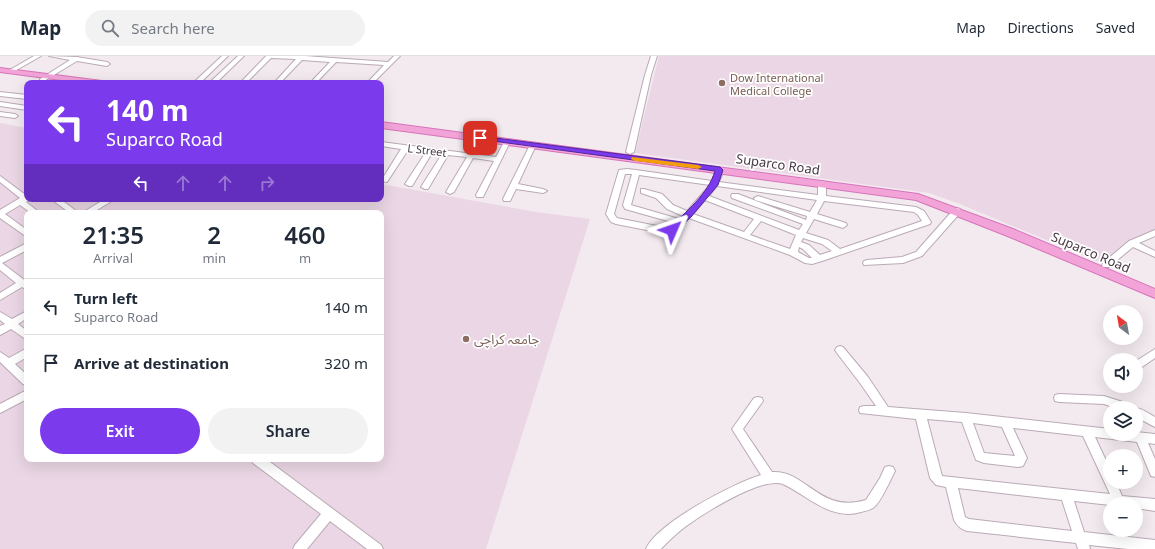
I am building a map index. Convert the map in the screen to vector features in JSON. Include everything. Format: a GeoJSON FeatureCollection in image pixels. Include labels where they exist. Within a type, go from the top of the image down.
{"type":"FeatureCollection","features":[{"type":"Feature","properties":{"kind":"main road"},"geometry":{"type":"LineString","coordinates":[[0,70],[53,80]]}},
{"type":"Feature","properties":{"kind":"main road"},"geometry":{"type":"LineString","coordinates":[[0,74],[68,80]]}},
{"type":"Feature","properties":{"kind":"main road","name":"Suparco Road"},"geometry":{"type":"LineString","coordinates":[[384,120],[506,142],[858,182],[930,194],[1106,268],[1155,294]]}},
{"type":"Feature","properties":{"kind":"main road","name":"Suparco Road"},"geometry":{"type":"LineString","coordinates":[[384,125],[630,152],[720,170],[918,197],[1155,287]]}},
{"type":"Feature","properties":{"kind":"street"},"geometry":{"type":"LineString","coordinates":[[11,71],[38,56]]}},
{"type":"Feature","properties":{"kind":"street"},"geometry":{"type":"LineString","coordinates":[[56,56],[79,58],[107,64]]}},
{"type":"Feature","properties":{"kind":"street"},"geometry":{"type":"LineString","coordinates":[[199,80],[225,56]]}},
{"type":"Feature","properties":{"kind":"street"},"geometry":{"type":"LineString","coordinates":[[215,80],[241,56]]}},
{"type":"Feature","properties":{"kind":"street"},"geometry":{"type":"LineString","coordinates":[[246,80],[270,56],[389,64]]}},
{"type":"Feature","properties":{"kind":"street"},"geometry":{"type":"LineString","coordinates":[[349,62],[354,56]]}},
{"type":"Feature","properties":{"kind":"street"},"geometry":{"type":"LineString","coordinates":[[373,80],[397,56]]}},
{"type":"Feature","properties":{"kind":"street"},"geometry":{"type":"LineString","coordinates":[[630,152],[648,75],[654,56]]}},
{"type":"Feature","properties":{"kind":"street"},"geometry":{"type":"LineString","coordinates":[[280,80],[301,57]]}},
{"type":"Feature","properties":{"kind":"street"},"geometry":{"type":"LineString","coordinates":[[45,78],[79,58]]}},
{"type":"Feature","properties":{"kind":"street"},"geometry":{"type":"LineString","coordinates":[[316,80],[332,59]]}},
{"type":"Feature","properties":{"kind":"street"},"geometry":{"type":"LineString","coordinates":[[0,94],[24,97]]}},
{"type":"Feature","properties":{"kind":"street"},"geometry":{"type":"LineString","coordinates":[[0,104],[24,108]]}},
{"type":"Feature","properties":{"kind":"street"},"geometry":{"type":"LineString","coordinates":[[0,114],[15,116]]}},
{"type":"Feature","properties":{"kind":"street"},"geometry":{"type":"LineString","coordinates":[[480,196],[506,142]]}},
{"type":"Feature","properties":{"kind":"street","name":"L Street"},"geometry":{"type":"LineString","coordinates":[[384,144],[497,159]]}},
{"type":"Feature","properties":{"kind":"street"},"geometry":{"type":"LineString","coordinates":[[507,199],[533,145]]}},
{"type":"Feature","properties":{"kind":"street"},"geometry":{"type":"LineString","coordinates":[[384,180],[406,148]]}},
{"type":"Feature","properties":{"kind":"street"},"geometry":{"type":"LineString","coordinates":[[409,184],[430,151]]}},
{"type":"Feature","properties":{"kind":"street"},"geometry":{"type":"LineString","coordinates":[[425,187],[446,152]]}},
{"type":"Feature","properties":{"kind":"street"},"geometry":{"type":"LineString","coordinates":[[450,192],[471,156]]}},
{"type":"Feature","properties":{"kind":"street"},"geometry":{"type":"LineString","coordinates":[[644,191],[659,196],[670,206],[688,215],[793,253],[808,261],[819,259],[925,223],[926,221],[921,213],[916,210],[715,184],[625,171],[622,172],[610,214],[611,217],[619,222],[667,231],[673,230],[688,215],[715,184],[720,170]]}},
{"type":"Feature","properties":{"kind":"street"},"geometry":{"type":"LineString","coordinates":[[636,172],[627,204],[628,207],[681,222]]}},
{"type":"Feature","properties":{"kind":"street"},"geometry":{"type":"LineString","coordinates":[[0,178],[24,200],[0,213],[24,232]]}},
{"type":"Feature","properties":{"kind":"street"},"geometry":{"type":"LineString","coordinates":[[793,253],[796,243],[822,198],[822,183]]}},
{"type":"Feature","properties":{"kind":"street"},"geometry":{"type":"LineString","coordinates":[[513,186],[543,191]]}},
{"type":"Feature","properties":{"kind":"street"},"geometry":{"type":"LineString","coordinates":[[736,196],[807,223]]}},
{"type":"Feature","properties":{"kind":"street"},"geometry":{"type":"LineString","coordinates":[[704,197],[825,242],[839,252]]}},
{"type":"Feature","properties":{"kind":"street"},"geometry":{"type":"LineString","coordinates":[[758,198],[843,225]]}},
{"type":"Feature","properties":{"kind":"street"},"geometry":{"type":"LineString","coordinates":[[26,202],[33,210]]}},
{"type":"Feature","properties":{"kind":"street"},"geometry":{"type":"LineString","coordinates":[[60,202],[72,210]]}},
{"type":"Feature","properties":{"kind":"street"},"geometry":{"type":"LineString","coordinates":[[90,210],[102,202]]}},
{"type":"Feature","properties":{"kind":"street"},"geometry":{"type":"LineString","coordinates":[[867,263],[903,260],[919,254],[957,211]]}},
{"type":"Feature","properties":{"kind":"street"},"geometry":{"type":"LineString","coordinates":[[745,236],[759,218]]}},
{"type":"Feature","properties":{"kind":"street"},"geometry":{"type":"LineString","coordinates":[[1106,268],[1132,243],[1155,233]]}},
{"type":"Feature","properties":{"kind":"street"},"geometry":{"type":"LineString","coordinates":[[796,243],[806,247],[819,259]]}},
{"type":"Feature","properties":{"kind":"street"},"geometry":{"type":"LineString","coordinates":[[1132,243],[1155,254]]}},
{"type":"Feature","properties":{"kind":"street"},"geometry":{"type":"LineString","coordinates":[[0,261],[24,248]]}},
{"type":"Feature","properties":{"kind":"street"},"geometry":{"type":"LineString","coordinates":[[0,266],[24,285],[0,296]]}},
{"type":"Feature","properties":{"kind":"street"},"geometry":{"type":"LineString","coordinates":[[0,315],[24,334]]}},
{"type":"Feature","properties":{"kind":"street"},"geometry":{"type":"LineString","coordinates":[[0,331],[24,316]]}},
{"type":"Feature","properties":{"kind":"street"},"geometry":{"type":"LineString","coordinates":[[840,350],[864,380],[885,411]]}},
{"type":"Feature","properties":{"kind":"street"},"geometry":{"type":"LineString","coordinates":[[1143,361],[1155,353]]}},
{"type":"Feature","properties":{"kind":"street"},"geometry":{"type":"LineString","coordinates":[[8,364],[24,354]]}},
{"type":"Feature","properties":{"kind":"street"},"geometry":{"type":"LineString","coordinates":[[0,356],[24,378]]}},
{"type":"Feature","properties":{"kind":"street"},"geometry":{"type":"LineString","coordinates":[[0,409],[24,396]]}},
{"type":"Feature","properties":{"kind":"street"},"geometry":{"type":"LineString","coordinates":[[1058,398],[1107,401]]}},
{"type":"Feature","properties":{"kind":"street"},"geometry":{"type":"LineString","coordinates":[[758,401],[737,430],[769,478]]}},
{"type":"Feature","properties":{"kind":"street"},"geometry":{"type":"LineString","coordinates":[[864,410],[966,418],[1103,434]]}},
{"type":"Feature","properties":{"kind":"street"},"geometry":{"type":"LineString","coordinates":[[920,414],[936,478],[940,480],[1103,499]]}},
{"type":"Feature","properties":{"kind":"street"},"geometry":{"type":"LineString","coordinates":[[1143,416],[1155,422]]}},
{"type":"Feature","properties":{"kind":"street"},"geometry":{"type":"LineString","coordinates":[[966,418],[980,456],[984,458],[1019,462],[1021,458],[1006,423]]}},
{"type":"Feature","properties":{"kind":"street"},"geometry":{"type":"LineString","coordinates":[[1087,432],[1103,467]]}},
{"type":"Feature","properties":{"kind":"street"},"geometry":{"type":"LineString","coordinates":[[1143,438],[1155,439]]}},
{"type":"Feature","properties":{"kind":"street"},"geometry":{"type":"LineString","coordinates":[[1141,441],[1155,472]]}},
{"type":"Feature","properties":{"kind":"street"},"geometry":{"type":"LineString","coordinates":[[261,462],[377,549]]}},
{"type":"Feature","properties":{"kind":"street"},"geometry":{"type":"LineString","coordinates":[[652,549],[678,524],[704,508],[728,494],[769,478],[776,477],[788,480],[826,503],[848,510],[870,504],[881,488],[889,472]]}},
{"type":"Feature","properties":{"kind":"street"},"geometry":{"type":"LineString","coordinates":[[951,482],[960,520],[967,525],[1155,546]]}},
{"type":"Feature","properties":{"kind":"street"},"geometry":{"type":"LineString","coordinates":[[1066,495],[1078,537],[1084,549]]}},
{"type":"Feature","properties":{"kind":"street"},"geometry":{"type":"LineString","coordinates":[[1143,504],[1155,505]]}},
{"type":"Feature","properties":{"kind":"street"},"geometry":{"type":"LineString","coordinates":[[299,549],[329,514]]}},
{"type":"Feature","properties":{"kind":"shaded area"},"geometry":{"type":"Polygon","coordinates":[[[659,56],[1155,56],[1155,234],[1132,243],[1104,264],[960,204],[929,193],[635,153],[659,56]]]}},
{"type":"Feature","properties":{"kind":"shaded area","name":"جامعہ کراچی"},"geometry":{"type":"Polygon","coordinates":[[[0,123],[24,127],[24,202],[384,202],[384,185],[536,212],[590,219],[486,549],[0,549],[0,123]]]}},
{"type":"Feature","properties":{"kind":"slow traffic"},"geometry":{"type":"LineString","coordinates":[[635,159],[698,167]]}},
{"type":"Feature","properties":{"kind":"place","name":"Dow International Medical College"},"geometry":{"type":"Point","coordinates":[722,83]}},
{"type":"Feature","properties":{"kind":"place","name":"جامعہ کراچی"},"geometry":{"type":"Point","coordinates":[466,339]}},
{"type":"Feature","properties":{"kind":"route"},"geometry":{"type":"LineString","coordinates":[[480,138],[720,170],[717,182],[688,215],[672,230]]}}]}
